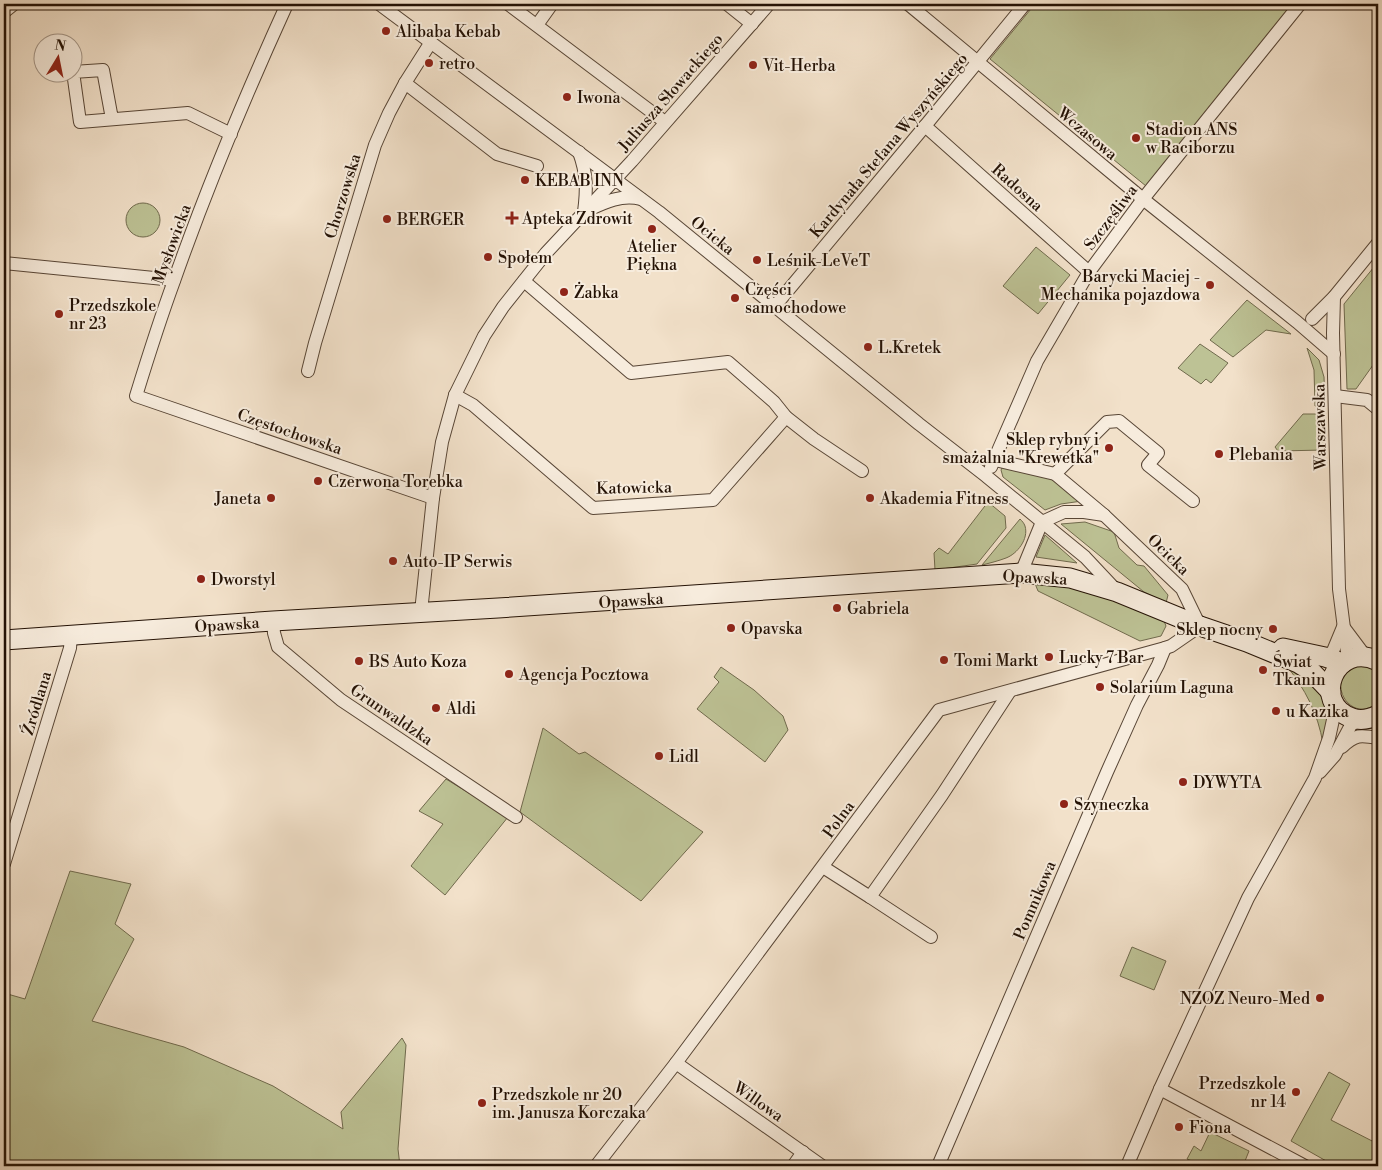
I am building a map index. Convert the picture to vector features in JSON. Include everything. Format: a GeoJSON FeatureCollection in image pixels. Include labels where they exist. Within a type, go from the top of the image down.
{"type":"FeatureCollection","features":[{"type":"Feature","properties":{"kind":"main road","name":"Opawska"},"geometry":{"type":"LineString","coordinates":[[4,640],[273,621],[1021,574],[1070,578],[1117,592],[1298,663],[1311,671],[1348,716],[1371,721]]}},
{"type":"Feature","properties":{"kind":"main road","name":"Opawska"},"geometry":{"type":"LineString","coordinates":[[1247,642],[1352,660]]}},
{"type":"Feature","properties":{"kind":"main road"},"geometry":{"type":"LineString","coordinates":[[1334,699],[1331,684],[1332,677],[1336,670],[1352,660]]}},
{"type":"Feature","properties":{"kind":"street"},"geometry":{"type":"LineString","coordinates":[[4,12],[14,4]]}},
{"type":"Feature","properties":{"kind":"street","name":"Mysłowicka"},"geometry":{"type":"LineString","coordinates":[[136,396],[174,280],[231,134],[287,4]]}},
{"type":"Feature","properties":{"kind":"street","name":"Ocicka"},"geometry":{"type":"LineString","coordinates":[[379,4],[642,199],[1085,557],[1117,592]]}},
{"type":"Feature","properties":{"kind":"street"},"geometry":{"type":"LineString","coordinates":[[508,4],[666,122]]}},
{"type":"Feature","properties":{"kind":"street"},"geometry":{"type":"LineString","coordinates":[[536,25],[552,4]]}},
{"type":"Feature","properties":{"kind":"street"},"geometry":{"type":"LineString","coordinates":[[727,4],[752,24]]}},
{"type":"Feature","properties":{"kind":"street","name":"Juliusza Słowackiego"},"geometry":{"type":"LineString","coordinates":[[614,179],[769,4]]}},
{"type":"Feature","properties":{"kind":"street","name":"Wczasowa"},"geometry":{"type":"LineString","coordinates":[[908,4],[1334,354]]}},
{"type":"Feature","properties":{"kind":"street","name":"Kardynała Stefana Wyszyńskiego"},"geometry":{"type":"LineString","coordinates":[[775,306],[1025,4]]}},
{"type":"Feature","properties":{"kind":"street","name":"Szczęśliwa"},"geometry":{"type":"LineString","coordinates":[[986,476],[995,460],[1037,361],[1089,272],[1143,199],[1300,4]]}},
{"type":"Feature","properties":{"kind":"street","name":"Chorzowska"},"geometry":{"type":"LineString","coordinates":[[308,371],[375,145],[405,83],[431,42]]}},
{"type":"Feature","properties":{"kind":"street"},"geometry":{"type":"LineString","coordinates":[[112,119],[103,70],[73,72],[80,122],[188,113],[231,134]]}},
{"type":"Feature","properties":{"kind":"street"},"geometry":{"type":"LineString","coordinates":[[405,83],[496,154],[537,166]]}},
{"type":"Feature","properties":{"kind":"street","name":"Radosna"},"geometry":{"type":"LineString","coordinates":[[925,126],[1089,272]]}},
{"type":"Feature","properties":{"kind":"street"},"geometry":{"type":"LineString","coordinates":[[579,152],[586,181],[584,212]]}},
{"type":"Feature","properties":{"kind":"street"},"geometry":{"type":"LineString","coordinates":[[421,612],[432,498],[442,442],[455,395],[476,351],[492,322],[503,307],[546,254],[614,179]]}},
{"type":"Feature","properties":{"kind":"street"},"geometry":{"type":"LineString","coordinates":[[584,212],[612,200],[626,197],[642,199]]}},
{"type":"Feature","properties":{"kind":"street"},"geometry":{"type":"LineString","coordinates":[[1312,319],[1334,297],[1378,243]]}},
{"type":"Feature","properties":{"kind":"street"},"geometry":{"type":"LineString","coordinates":[[4,263],[174,280]]}},
{"type":"Feature","properties":{"kind":"street"},"geometry":{"type":"LineString","coordinates":[[524,281],[631,373],[728,362],[774,402],[786,416],[814,439],[862,470]]}},
{"type":"Feature","properties":{"kind":"street","name":"Warszawska"},"geometry":{"type":"LineString","coordinates":[[1334,297],[1334,396],[1339,589],[1343,627],[1352,660]]}},
{"type":"Feature","properties":{"kind":"street"},"geometry":{"type":"LineString","coordinates":[[1297,322],[1312,319],[1333,319]]}},
{"type":"Feature","properties":{"kind":"street"},"geometry":{"type":"LineString","coordinates":[[1310,334],[1333,333]]}},
{"type":"Feature","properties":{"kind":"street","name":"Katowicka"},"geometry":{"type":"LineString","coordinates":[[455,395],[473,405],[593,508],[713,500],[786,416]]}},
{"type":"Feature","properties":{"kind":"street","name":"Częstochowska"},"geometry":{"type":"LineString","coordinates":[[136,396],[432,498]]}},
{"type":"Feature","properties":{"kind":"street"},"geometry":{"type":"LineString","coordinates":[[1334,396],[1367,400],[1378,409]]}},
{"type":"Feature","properties":{"kind":"street"},"geometry":{"type":"LineString","coordinates":[[1055,474],[1106,422],[1119,421],[1158,453],[1148,465],[1193,501]]}},
{"type":"Feature","properties":{"kind":"street","name":"Ocicka"},"geometry":{"type":"LineString","coordinates":[[995,460],[1055,474],[1104,514],[1182,589],[1200,626]]}},
{"type":"Feature","properties":{"kind":"street"},"geometry":{"type":"LineString","coordinates":[[1021,574],[1042,522],[1064,512],[1104,514]]}},
{"type":"Feature","properties":{"kind":"street","name":"Grunwaldzka"},"geometry":{"type":"LineString","coordinates":[[273,621],[278,647],[341,700],[516,816]]}},
{"type":"Feature","properties":{"kind":"street","name":"Polna"},"geometry":{"type":"LineString","coordinates":[[596,1166],[676,1063],[939,710],[1165,648],[1200,626]]}},
{"type":"Feature","properties":{"kind":"street"},"geometry":{"type":"LineString","coordinates":[[1343,627],[1352,660]]}},
{"type":"Feature","properties":{"kind":"street","name":"Warszawska"},"geometry":{"type":"LineString","coordinates":[[1343,627],[1333,651],[1352,660]]}},
{"type":"Feature","properties":{"kind":"street","name":"Źródlana"},"geometry":{"type":"LineString","coordinates":[[4,864],[70,648],[71,636]]}},
{"type":"Feature","properties":{"kind":"street","name":"Pomnikowa"},"geometry":{"type":"LineString","coordinates":[[938,1166],[1107,772],[1165,648]]}},
{"type":"Feature","properties":{"kind":"street"},"geometry":{"type":"LineString","coordinates":[[870,897],[942,795],[1010,691]]}},
{"type":"Feature","properties":{"kind":"street"},"geometry":{"type":"LineString","coordinates":[[1127,1166],[1160,1089],[1248,898],[1315,778],[1329,738],[1334,699]]}},
{"type":"Feature","properties":{"kind":"street"},"geometry":{"type":"LineString","coordinates":[[1335,755],[1351,725],[1371,721]]}},
{"type":"Feature","properties":{"kind":"street"},"geometry":{"type":"LineString","coordinates":[[1315,778],[1353,738],[1363,736],[1378,738]]}},
{"type":"Feature","properties":{"kind":"street"},"geometry":{"type":"LineString","coordinates":[[823,867],[931,936]]}},
{"type":"Feature","properties":{"kind":"street","name":"Willowa"},"geometry":{"type":"LineString","coordinates":[[676,1063],[822,1166]]}},
{"type":"Feature","properties":{"kind":"street"},"geometry":{"type":"LineString","coordinates":[[1160,1089],[1305,1166]]}},
{"type":"Feature","properties":{"kind":"street"},"geometry":{"type":"LineString","coordinates":[[794,1166],[803,1152]]}},
{"type":"Feature","properties":{"kind":"green space","name":"Stadion ANS w Raciborzu"},"geometry":{"type":"Polygon","coordinates":[[[1035,4],[1293,4],[1146,186],[990,59],[1035,4]]]}},
{"type":"Feature","properties":{"kind":"green space"},"geometry":{"type":"Polygon","coordinates":[[[143,203],[150,204],[155,208],[159,213],[159,227],[155,232],[150,236],[143,237],[136,236],[131,232],[127,227],[126,220],[127,213],[131,208],[136,204],[143,203]]]}},
{"type":"Feature","properties":{"kind":"green space"},"geometry":{"type":"Polygon","coordinates":[[[1036,247],[1070,275],[1038,314],[1003,286],[1036,247]]]}},
{"type":"Feature","properties":{"kind":"green space"},"geometry":{"type":"Polygon","coordinates":[[[1378,262],[1378,358],[1356,389],[1347,389],[1344,304],[1378,262]]]}},
{"type":"Feature","properties":{"kind":"green space"},"geometry":{"type":"Polygon","coordinates":[[[1247,300],[1291,334],[1266,330],[1233,357],[1210,340],[1247,300]]]}},
{"type":"Feature","properties":{"kind":"green space"},"geometry":{"type":"Polygon","coordinates":[[[1200,344],[1228,363],[1211,383],[1206,379],[1201,384],[1178,368],[1200,344]]]}},
{"type":"Feature","properties":{"kind":"green space"},"geometry":{"type":"Polygon","coordinates":[[[1307,348],[1319,360],[1324,377],[1325,406],[1315,406],[1314,370],[1307,348]]]}},
{"type":"Feature","properties":{"kind":"green space"},"geometry":{"type":"Polygon","coordinates":[[[1303,414],[1323,414],[1324,450],[1278,451],[1275,447],[1303,414]]]}},
{"type":"Feature","properties":{"kind":"green space"},"geometry":{"type":"Polygon","coordinates":[[[1003,466],[1055,480],[1082,501],[1061,504],[1045,510],[1003,477],[1001,470],[1003,466]]]}},
{"type":"Feature","properties":{"kind":"green space"},"geometry":{"type":"Polygon","coordinates":[[[988,502],[1005,516],[1006,528],[977,564],[935,570],[934,553],[939,548],[948,554],[988,502]]]}},
{"type":"Feature","properties":{"kind":"green space"},"geometry":{"type":"Polygon","coordinates":[[[1020,519],[1025,525],[1026,531],[1024,541],[1018,550],[1006,558],[982,565],[1020,519]]]}},
{"type":"Feature","properties":{"kind":"green space"},"geometry":{"type":"Polygon","coordinates":[[[1085,522],[1114,532],[1119,548],[1137,565],[1144,566],[1168,595],[1166,603],[1144,592],[1061,524],[1085,522]]]}},
{"type":"Feature","properties":{"kind":"green space"},"geometry":{"type":"Polygon","coordinates":[[[1045,535],[1077,563],[1036,557],[1045,535]]]}},
{"type":"Feature","properties":{"kind":"green space"},"geometry":{"type":"Polygon","coordinates":[[[1034,581],[1061,582],[1162,616],[1166,626],[1161,636],[1140,641],[1038,591],[1034,581]]]}},
{"type":"Feature","properties":{"kind":"green space"},"geometry":{"type":"Polygon","coordinates":[[[1286,665],[1303,673],[1323,694],[1328,713],[1323,744],[1318,722],[1310,702],[1286,665]]]}},
{"type":"Feature","properties":{"kind":"green space"},"geometry":{"type":"Polygon","coordinates":[[[1361,665],[1375,669],[1378,672],[1378,702],[1368,708],[1358,709],[1344,697],[1341,688],[1342,679],[1349,671],[1361,665]]]}},
{"type":"Feature","properties":{"kind":"green space"},"geometry":{"type":"Polygon","coordinates":[[[721,667],[754,690],[783,716],[788,730],[765,762],[697,709],[719,682],[714,677],[721,667]]]}},
{"type":"Feature","properties":{"kind":"green space"},"geometry":{"type":"Polygon","coordinates":[[[543,728],[579,754],[585,752],[703,832],[641,901],[520,812],[543,728]]]}},
{"type":"Feature","properties":{"kind":"green space"},"geometry":{"type":"Polygon","coordinates":[[[446,779],[508,817],[445,895],[411,866],[443,824],[419,811],[446,779]]]}},
{"type":"Feature","properties":{"kind":"green space"},"geometry":{"type":"Polygon","coordinates":[[[70,871],[131,884],[115,924],[134,939],[92,1021],[184,1047],[273,1086],[343,1129],[341,1112],[402,1038],[406,1045],[398,1149],[400,1166],[4,1166],[4,993],[25,999],[70,871]]]}},
{"type":"Feature","properties":{"kind":"green space"},"geometry":{"type":"Polygon","coordinates":[[[1132,947],[1166,961],[1154,990],[1120,976],[1132,947]]]}},
{"type":"Feature","properties":{"kind":"green space"},"geometry":{"type":"Polygon","coordinates":[[[1329,1072],[1350,1084],[1331,1120],[1378,1144],[1378,1166],[1335,1166],[1291,1141],[1329,1072]]]}},
{"type":"Feature","properties":{"kind":"green space"},"geometry":{"type":"Polygon","coordinates":[[[1210,1132],[1249,1151],[1243,1166],[1190,1166],[1192,1161],[1187,1159],[1194,1146],[1201,1151],[1210,1132]]]}},
{"type":"Feature","properties":{"kind":"place","name":"Alibaba Kebab"},"geometry":{"type":"Point","coordinates":[386,31]}},
{"type":"Feature","properties":{"kind":"place","name":"retro"},"geometry":{"type":"Point","coordinates":[429,63]}},
{"type":"Feature","properties":{"kind":"place","name":"Vit-Herba"},"geometry":{"type":"Point","coordinates":[753,65]}},
{"type":"Feature","properties":{"kind":"place","name":"Iwona"},"geometry":{"type":"Point","coordinates":[567,97]}},
{"type":"Feature","properties":{"kind":"place","name":"Stadion ANS w Raciborzu"},"geometry":{"type":"Point","coordinates":[1136,138]}},
{"type":"Feature","properties":{"kind":"place","name":"KEBAB INN"},"geometry":{"type":"Point","coordinates":[525,180]}},
{"type":"Feature","properties":{"kind":"place","name":"Apteka Zdrowit"},"geometry":{"type":"Point","coordinates":[512,218]}},
{"type":"Feature","properties":{"kind":"place","name":"BERGER"},"geometry":{"type":"Point","coordinates":[387,219]}},
{"type":"Feature","properties":{"kind":"place","name":"Atelier Piękna"},"geometry":{"type":"Point","coordinates":[652,229]}},
{"type":"Feature","properties":{"kind":"place","name":"Społem"},"geometry":{"type":"Point","coordinates":[488,257]}},
{"type":"Feature","properties":{"kind":"place","name":"Leśnik-LeVeT"},"geometry":{"type":"Point","coordinates":[757,260]}},
{"type":"Feature","properties":{"kind":"place","name":"Barycki Maciej - Mechanika pojazdowa"},"geometry":{"type":"Point","coordinates":[1210,285]}},
{"type":"Feature","properties":{"kind":"place","name":"Żabka"},"geometry":{"type":"Point","coordinates":[564,292]}},
{"type":"Feature","properties":{"kind":"place","name":"Części samochodowe"},"geometry":{"type":"Point","coordinates":[735,298]}},
{"type":"Feature","properties":{"kind":"place","name":"Przedszkole nr 23"},"geometry":{"type":"Point","coordinates":[59,314]}},
{"type":"Feature","properties":{"kind":"place","name":"L.Kretek"},"geometry":{"type":"Point","coordinates":[868,347]}},
{"type":"Feature","properties":{"kind":"place","name":"Sklep rybny i smażalnia \"Krewetka\""},"geometry":{"type":"Point","coordinates":[1109,448]}},
{"type":"Feature","properties":{"kind":"place","name":"Plebania"},"geometry":{"type":"Point","coordinates":[1219,454]}},
{"type":"Feature","properties":{"kind":"place","name":"Czerwona Torebka"},"geometry":{"type":"Point","coordinates":[318,481]}},
{"type":"Feature","properties":{"kind":"place","name":"Janeta"},"geometry":{"type":"Point","coordinates":[271,498]}},
{"type":"Feature","properties":{"kind":"place","name":"Akademia Fitness"},"geometry":{"type":"Point","coordinates":[870,498]}},
{"type":"Feature","properties":{"kind":"place","name":"Auto-IP Serwis"},"geometry":{"type":"Point","coordinates":[393,561]}},
{"type":"Feature","properties":{"kind":"place","name":"Dworstyl"},"geometry":{"type":"Point","coordinates":[201,579]}},
{"type":"Feature","properties":{"kind":"place","name":"Gabriela"},"geometry":{"type":"Point","coordinates":[837,608]}},
{"type":"Feature","properties":{"kind":"place","name":"Opavska"},"geometry":{"type":"Point","coordinates":[731,628]}},
{"type":"Feature","properties":{"kind":"place","name":"Sklep nocny"},"geometry":{"type":"Point","coordinates":[1273,629]}},
{"type":"Feature","properties":{"kind":"place","name":"Lucky 7 Bar"},"geometry":{"type":"Point","coordinates":[1049,657]}},
{"type":"Feature","properties":{"kind":"place","name":"Tomi Markt"},"geometry":{"type":"Point","coordinates":[944,660]}},
{"type":"Feature","properties":{"kind":"place","name":"BS Auto Koza"},"geometry":{"type":"Point","coordinates":[359,661]}},
{"type":"Feature","properties":{"kind":"place","name":"Świat Tkanin"},"geometry":{"type":"Point","coordinates":[1263,670]}},
{"type":"Feature","properties":{"kind":"place","name":"Agencja Pocztowa"},"geometry":{"type":"Point","coordinates":[509,674]}},
{"type":"Feature","properties":{"kind":"place","name":"Solarium Laguna"},"geometry":{"type":"Point","coordinates":[1100,687]}},
{"type":"Feature","properties":{"kind":"place","name":"Aldi"},"geometry":{"type":"Point","coordinates":[436,708]}},
{"type":"Feature","properties":{"kind":"place","name":"u Kazika"},"geometry":{"type":"Point","coordinates":[1276,711]}},
{"type":"Feature","properties":{"kind":"place","name":"Lidl"},"geometry":{"type":"Point","coordinates":[659,756]}},
{"type":"Feature","properties":{"kind":"place","name":"DYWYTA"},"geometry":{"type":"Point","coordinates":[1183,782]}},
{"type":"Feature","properties":{"kind":"place","name":"Szyneczka"},"geometry":{"type":"Point","coordinates":[1064,804]}},
{"type":"Feature","properties":{"kind":"place","name":"NZOZ Neuro-Med"},"geometry":{"type":"Point","coordinates":[1320,998]}},
{"type":"Feature","properties":{"kind":"place","name":"Przedszkole nr 14"},"geometry":{"type":"Point","coordinates":[1296,1092]}},
{"type":"Feature","properties":{"kind":"place","name":"Przedszkole nr 20 im. Janusza Korczaka"},"geometry":{"type":"Point","coordinates":[482,1103]}},
{"type":"Feature","properties":{"kind":"place","name":"Fiona"},"geometry":{"type":"Point","coordinates":[1179,1127]}}]}
